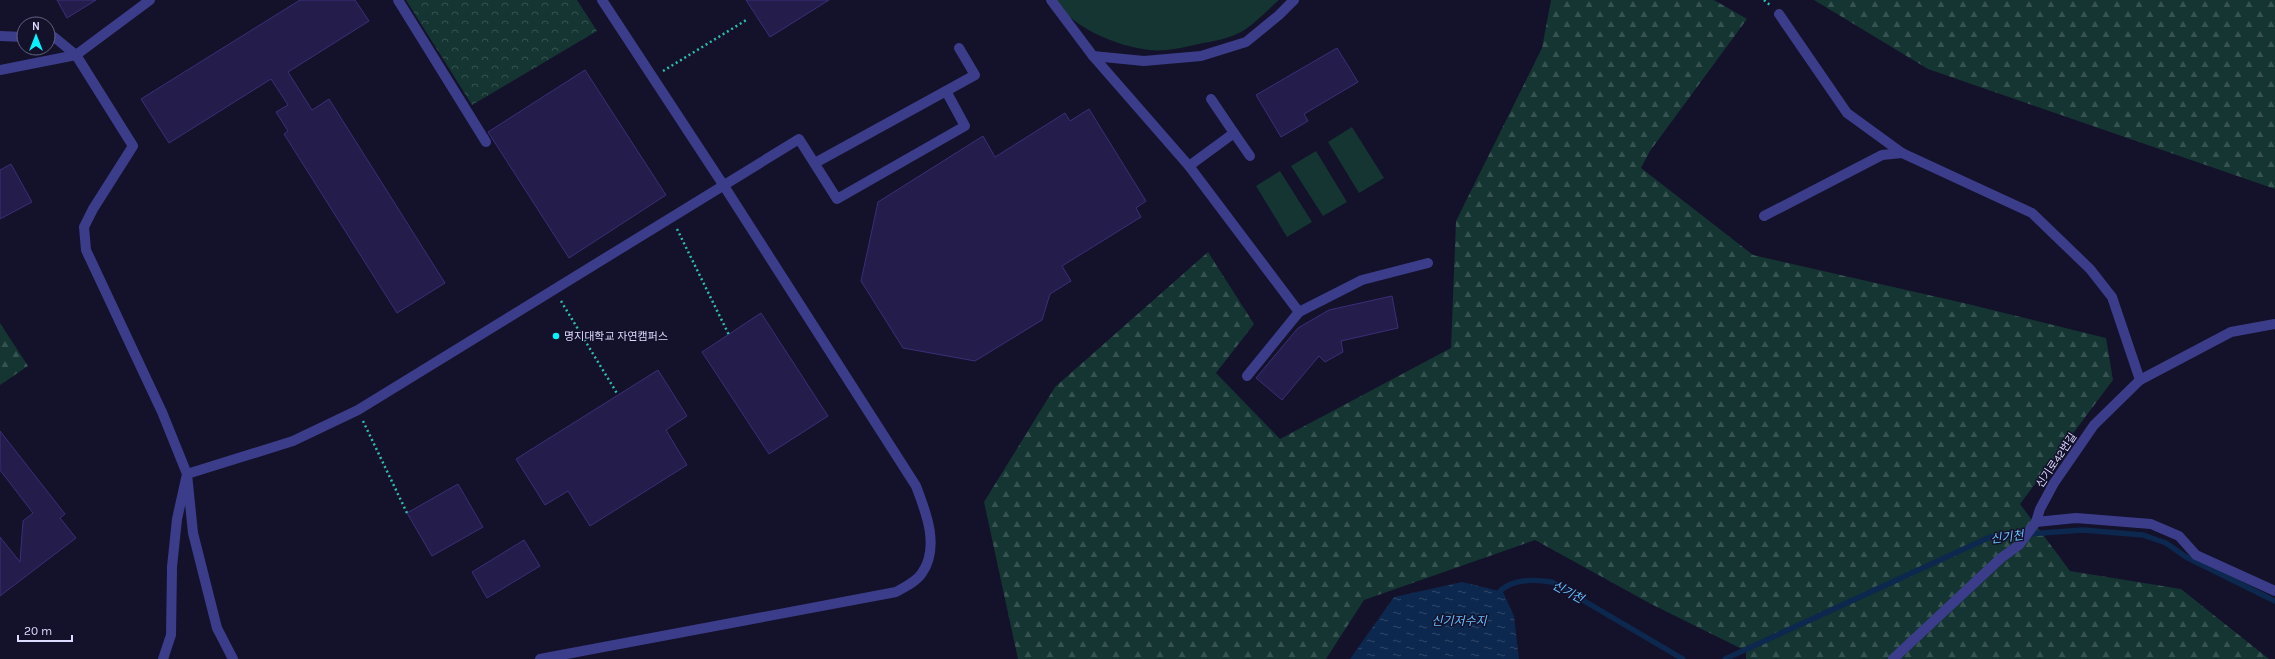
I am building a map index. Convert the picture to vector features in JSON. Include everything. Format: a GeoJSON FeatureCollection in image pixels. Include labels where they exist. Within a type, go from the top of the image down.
{"type":"FeatureCollection","features":[{"type":"Feature","properties":{"kind":"street"},"geometry":{"type":"LineString","coordinates":[[0,70],[76,55],[150,0]]}},
{"type":"Feature","properties":{"kind":"street"},"geometry":{"type":"LineString","coordinates":[[398,0],[486,142]]}},
{"type":"Feature","properties":{"kind":"street"},"geometry":{"type":"LineString","coordinates":[[540,659],[896,592],[910,584],[922,573],[930,552],[929,520],[916,486],[724,186],[602,0]]}},
{"type":"Feature","properties":{"kind":"street"},"geometry":{"type":"LineString","coordinates":[[1051,0],[1093,56],[1189,166],[1300,312]]}},
{"type":"Feature","properties":{"kind":"street"},"geometry":{"type":"LineString","coordinates":[[1093,56],[1144,61],[1201,56],[1246,42],[1280,15],[1294,0]]}},
{"type":"Feature","properties":{"kind":"street"},"geometry":{"type":"LineString","coordinates":[[1779,14],[1847,112],[1902,153],[2032,214],[2038,218],[2090,269],[2112,297],[2140,380]]}},
{"type":"Feature","properties":{"kind":"street"},"geometry":{"type":"LineString","coordinates":[[0,36],[16,37]]}},
{"type":"Feature","properties":{"kind":"street"},"geometry":{"type":"LineString","coordinates":[[56,39],[76,55],[132,146],[93,209],[84,228],[86,250],[162,412],[187,474],[193,533],[217,628],[233,659]]}},
{"type":"Feature","properties":{"kind":"street"},"geometry":{"type":"LineString","coordinates":[[815,163],[975,75],[959,48]]}},
{"type":"Feature","properties":{"kind":"street"},"geometry":{"type":"LineString","coordinates":[[187,474],[293,441],[358,410],[799,139],[837,199],[965,126],[946,91]]}},
{"type":"Feature","properties":{"kind":"street"},"geometry":{"type":"LineString","coordinates":[[1211,99],[1250,156]]}},
{"type":"Feature","properties":{"kind":"street"},"geometry":{"type":"LineString","coordinates":[[1189,166],[1234,133]]}},
{"type":"Feature","properties":{"kind":"street"},"geometry":{"type":"LineString","coordinates":[[1764,216],[1882,154],[1902,153]]}},
{"type":"Feature","properties":{"kind":"street"},"geometry":{"type":"LineString","coordinates":[[1247,376],[1300,312],[1362,280],[1428,263]]}},
{"type":"Feature","properties":{"kind":"street","name":"신기로42번길"},"geometry":{"type":"LineString","coordinates":[[1892,659],[2001,558],[2019,545],[2036,522],[2054,483],[2094,425],[2140,380],[2232,332],[2275,324]]}},
{"type":"Feature","properties":{"kind":"street"},"geometry":{"type":"LineString","coordinates":[[163,659],[171,635],[172,566],[177,520],[187,474]]}},
{"type":"Feature","properties":{"kind":"street"},"geometry":{"type":"LineString","coordinates":[[2036,522],[2076,518],[2151,524],[2179,536],[2196,555],[2275,591]]}},
{"type":"Feature","properties":{"kind":"path"},"geometry":{"type":"LineString","coordinates":[[652,77],[748,19]]}},
{"type":"Feature","properties":{"kind":"path"},"geometry":{"type":"LineString","coordinates":[[672,218],[729,335]]}},
{"type":"Feature","properties":{"kind":"path"},"geometry":{"type":"LineString","coordinates":[[554,290],[618,395]]}},
{"type":"Feature","properties":{"kind":"path"},"geometry":{"type":"LineString","coordinates":[[358,410],[408,513]]}},
{"type":"Feature","properties":{"kind":"green space"},"geometry":{"type":"Polygon","coordinates":[[[406,0],[577,0],[597,31],[472,105],[406,0]]]}},
{"type":"Feature","properties":{"kind":"green space"},"geometry":{"type":"Polygon","coordinates":[[[1054,0],[1279,0],[1251,25],[1232,36],[1183,48],[1170,50],[1149,50],[1136,48],[1109,40],[1096,34],[1072,19],[1054,0]]]}},
{"type":"Feature","properties":{"kind":"green space"},"geometry":{"type":"Polygon","coordinates":[[[1551,0],[1714,0],[1747,19],[1650,151],[1641,168],[1753,255],[1968,304],[2106,338],[2113,380],[2020,504],[2070,571],[2181,589],[2269,659],[1746,659],[1746,651],[1651,604],[1535,540],[1364,600],[1326,659],[1018,659],[984,502],[1055,387],[1208,252],[1254,324],[1216,373],[1280,439],[1451,348],[1456,221],[1542,48],[1551,0]]]}},
{"type":"Feature","properties":{"kind":"green space"},"geometry":{"type":"Polygon","coordinates":[[[1814,0],[2275,0],[2275,189],[1928,69],[1814,0]]]}},
{"type":"Feature","properties":{"kind":"green space"},"geometry":{"type":"Polygon","coordinates":[[[1352,127],[1384,178],[1359,193],[1328,142],[1352,127]]]}},
{"type":"Feature","properties":{"kind":"green space"},"geometry":{"type":"Polygon","coordinates":[[[1316,151],[1347,202],[1323,216],[1291,166],[1316,151]]]}},
{"type":"Feature","properties":{"kind":"green space"},"geometry":{"type":"Polygon","coordinates":[[[1280,171],[1312,222],[1287,237],[1256,186],[1280,171]]]}},
{"type":"Feature","properties":{"kind":"green space"},"geometry":{"type":"Polygon","coordinates":[[[0,323],[28,366],[0,385],[0,323]]]}},
{"type":"Feature","properties":{"kind":"water","name":"신기저수지"},"geometry":{"type":"Polygon","coordinates":[[[1462,582],[1503,592],[1514,616],[1519,659],[1350,659],[1394,597],[1462,582]]]}},
{"type":"Feature","properties":{"kind":"building"},"geometry":{"type":"Polygon","coordinates":[[[57,0],[96,0],[67,18],[57,0]]]}},
{"type":"Feature","properties":{"kind":"building"},"geometry":{"type":"Polygon","coordinates":[[[300,0],[355,0],[369,21],[288,72],[312,110],[329,99],[445,283],[397,313],[284,134],[288,131],[276,112],[288,105],[271,79],[169,143],[141,99],[300,0]]]}},
{"type":"Feature","properties":{"kind":"building"},"geometry":{"type":"Polygon","coordinates":[[[746,0],[829,0],[770,37],[746,0]]]}},
{"type":"Feature","properties":{"kind":"building"},"geometry":{"type":"Polygon","coordinates":[[[1337,48],[1358,82],[1304,114],[1308,121],[1281,137],[1256,95],[1337,48]]]}},
{"type":"Feature","properties":{"kind":"building"},"geometry":{"type":"Polygon","coordinates":[[[585,70],[666,195],[569,258],[488,132],[585,70]]]}},
{"type":"Feature","properties":{"kind":"building"},"geometry":{"type":"Polygon","coordinates":[[[1089,109],[1146,201],[1136,208],[1141,217],[1062,266],[1071,281],[1050,294],[1042,320],[975,361],[903,348],[861,281],[878,202],[983,136],[995,157],[1065,113],[1070,121],[1089,109]]]}},
{"type":"Feature","properties":{"kind":"building"},"geometry":{"type":"Polygon","coordinates":[[[11,164],[32,202],[0,219],[0,170],[11,164]]]}},
{"type":"Feature","properties":{"kind":"building"},"geometry":{"type":"Polygon","coordinates":[[[1392,296],[1398,328],[1341,341],[1343,352],[1325,362],[1319,356],[1282,400],[1256,378],[1298,328],[1329,310],[1392,296]]]}},
{"type":"Feature","properties":{"kind":"building"},"geometry":{"type":"Polygon","coordinates":[[[761,313],[828,416],[769,454],[702,352],[761,313]]]}},
{"type":"Feature","properties":{"kind":"building"},"geometry":{"type":"Polygon","coordinates":[[[658,370],[687,416],[666,430],[687,465],[590,526],[568,491],[545,505],[516,459],[658,370]]]}},
{"type":"Feature","properties":{"kind":"building"},"geometry":{"type":"Polygon","coordinates":[[[0,431],[65,514],[60,518],[76,538],[0,596],[0,537],[20,562],[23,521],[33,513],[0,470],[0,431]]]}},
{"type":"Feature","properties":{"kind":"building"},"geometry":{"type":"Polygon","coordinates":[[[458,484],[483,527],[432,556],[407,513],[458,484]]]}},
{"type":"Feature","properties":{"kind":"building"},"geometry":{"type":"Polygon","coordinates":[[[524,540],[540,566],[487,598],[472,572],[524,540]]]}},
{"type":"Feature","properties":{"kind":"waterway","name":"신기천"},"geometry":{"type":"LineString","coordinates":[[1725,659],[1990,537],[2083,530],[2143,535],[2166,543],[2186,557],[2275,601]]}},
{"type":"Feature","properties":{"kind":"waterway","name":"신기천"},"geometry":{"type":"LineString","coordinates":[[1496,596],[1507,586],[1521,581],[1537,580],[1552,582],[1683,659]]}},
{"type":"Feature","properties":{"kind":"place","name":"명지대학교 자연캠퍼스"},"geometry":{"type":"Point","coordinates":[556,336]}}]}
